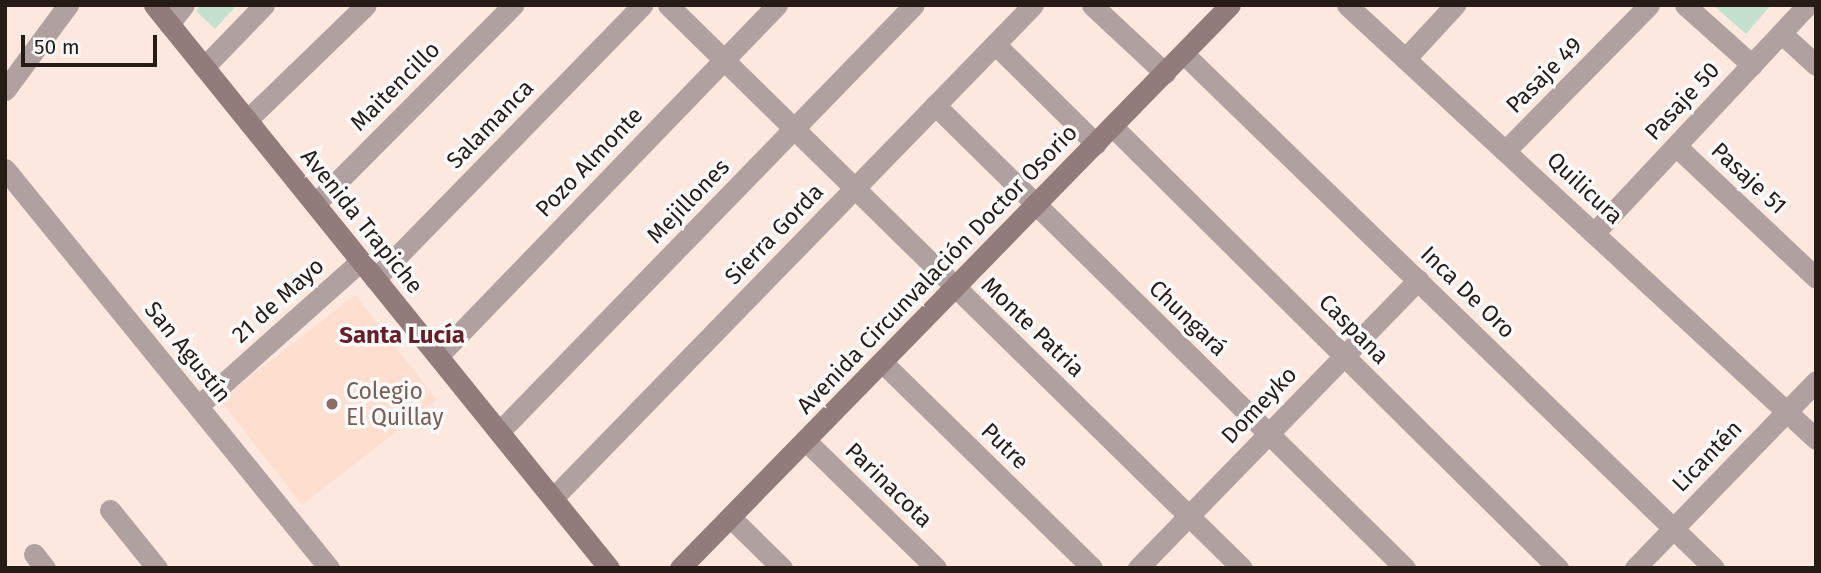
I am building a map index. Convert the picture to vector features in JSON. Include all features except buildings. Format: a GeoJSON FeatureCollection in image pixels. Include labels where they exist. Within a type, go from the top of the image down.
{"type":"FeatureCollection","features":[{"type":"Feature","properties":{"kind":"street"},"geometry":{"type":"LineString","coordinates":[[5,90],[68,5]]}},
{"type":"Feature","properties":{"kind":"street","name":"Avenida Trapiche"},"geometry":{"type":"LineString","coordinates":[[154,5],[609,568]]}},
{"type":"Feature","properties":{"kind":"street"},"geometry":{"type":"LineString","coordinates":[[169,24],[184,5]]}},
{"type":"Feature","properties":{"kind":"street"},"geometry":{"type":"LineString","coordinates":[[204,67],[264,5]]}},
{"type":"Feature","properties":{"kind":"street"},"geometry":{"type":"LineString","coordinates":[[247,120],[366,5]]}},
{"type":"Feature","properties":{"kind":"street","name":"Maitencillo"},"geometry":{"type":"LineString","coordinates":[[315,204],[513,5]]}},
{"type":"Feature","properties":{"kind":"street","name":"Salamanca"},"geometry":{"type":"LineString","coordinates":[[375,279],[642,5]]}},
{"type":"Feature","properties":{"kind":"street","name":"Monte Patria"},"geometry":{"type":"LineString","coordinates":[[668,5],[1242,568]]}},
{"type":"Feature","properties":{"kind":"street","name":"Pozo Almonte"},"geometry":{"type":"LineString","coordinates":[[438,356],[777,5]]}},
{"type":"Feature","properties":{"kind":"street","name":"Mejillones"},"geometry":{"type":"LineString","coordinates":[[499,432],[914,5]]}},
{"type":"Feature","properties":{"kind":"street","name":"Sierra Gorda"},"geometry":{"type":"LineString","coordinates":[[553,498],[1032,5]]}},
{"type":"Feature","properties":{"kind":"street"},"geometry":{"type":"LineString","coordinates":[[1093,5],[1165,73]]}},
{"type":"Feature","properties":{"kind":"street","name":"Avenida Circunvalación Doctor Osorio"},"geometry":{"type":"LineString","coordinates":[[680,568],[1185,55],[1230,5]]}},
{"type":"Feature","properties":{"kind":"street","name":"Quilicura"},"geometry":{"type":"LineString","coordinates":[[1347,5],[1788,410],[1816,439]]}},
{"type":"Feature","properties":{"kind":"street"},"geometry":{"type":"LineString","coordinates":[[1405,59],[1455,5]]}},
{"type":"Feature","properties":{"kind":"street","name":"Pasaje 49"},"geometry":{"type":"LineString","coordinates":[[1505,151],[1649,5]]}},
{"type":"Feature","properties":{"kind":"street"},"geometry":{"type":"LineString","coordinates":[[1685,5],[1752,65]]}},
{"type":"Feature","properties":{"kind":"street","name":"Pasaje 50"},"geometry":{"type":"LineString","coordinates":[[1594,233],[1807,5]]}},
{"type":"Feature","properties":{"kind":"street"},"geometry":{"type":"LineString","coordinates":[[1781,33],[1816,65]]}},
{"type":"Feature","properties":{"kind":"street"},"geometry":{"type":"LineString","coordinates":[[995,44],[1096,144]]}},
{"type":"Feature","properties":{"kind":"street","name":"Inca De Oro"},"geometry":{"type":"LineString","coordinates":[[1185,55],[1714,568]]}},
{"type":"Feature","properties":{"kind":"street","name":"Chungará"},"geometry":{"type":"LineString","coordinates":[[935,105],[1405,568]]}},
{"type":"Feature","properties":{"kind":"street","name":"Caspana"},"geometry":{"type":"LineString","coordinates":[[1113,127],[1558,568]]}},
{"type":"Feature","properties":{"kind":"street","name":"Pasaje 51"},"geometry":{"type":"LineString","coordinates":[[1676,146],[1816,278]]}},
{"type":"Feature","properties":{"kind":"street","name":"San Agustín"},"geometry":{"type":"LineString","coordinates":[[5,169],[329,568]]}},
{"type":"Feature","properties":{"kind":"street","name":"21 de Mayo"},"geometry":{"type":"LineString","coordinates":[[198,406],[361,261]]}},
{"type":"Feature","properties":{"kind":"street","name":"Domeyko"},"geometry":{"type":"LineString","coordinates":[[1138,568],[1418,280]]}},
{"type":"Feature","properties":{"kind":"street","name":"Putre"},"geometry":{"type":"LineString","coordinates":[[882,362],[1092,568]]}},
{"type":"Feature","properties":{"kind":"street","name":"Licantén"},"geometry":{"type":"LineString","coordinates":[[1635,568],[1816,381]]}},
{"type":"Feature","properties":{"kind":"street","name":"Parinacota"},"geometry":{"type":"LineString","coordinates":[[805,440],[936,568]]}},
{"type":"Feature","properties":{"kind":"street"},"geometry":{"type":"LineString","coordinates":[[110,510],[157,568]]}},
{"type":"Feature","properties":{"kind":"street"},"geometry":{"type":"LineString","coordinates":[[730,517],[782,568]]}},
{"type":"Feature","properties":{"kind":"shaded area","name":"Colegio El Quillay"},"geometry":{"type":"Polygon","coordinates":[[[355,295],[437,400],[302,505],[220,400],[355,295]]]}},
{"type":"Feature","properties":{"kind":"green space"},"geometry":{"type":"Polygon","coordinates":[[[201,5],[237,5],[215,29],[196,11],[201,5]]]}},
{"type":"Feature","properties":{"kind":"green space"},"geometry":{"type":"Polygon","coordinates":[[[1713,5],[1771,5],[1746,34],[1713,5]]]}},
{"type":"Feature","properties":{"kind":"place","name":"Colegio El Quillay"},"geometry":{"type":"Point","coordinates":[332,404]}},
{"type":"Feature","properties":{"kind":"district","name":"Santa Lucía"},"geometry":{"type":"Point","coordinates":[402,336]}}]}
